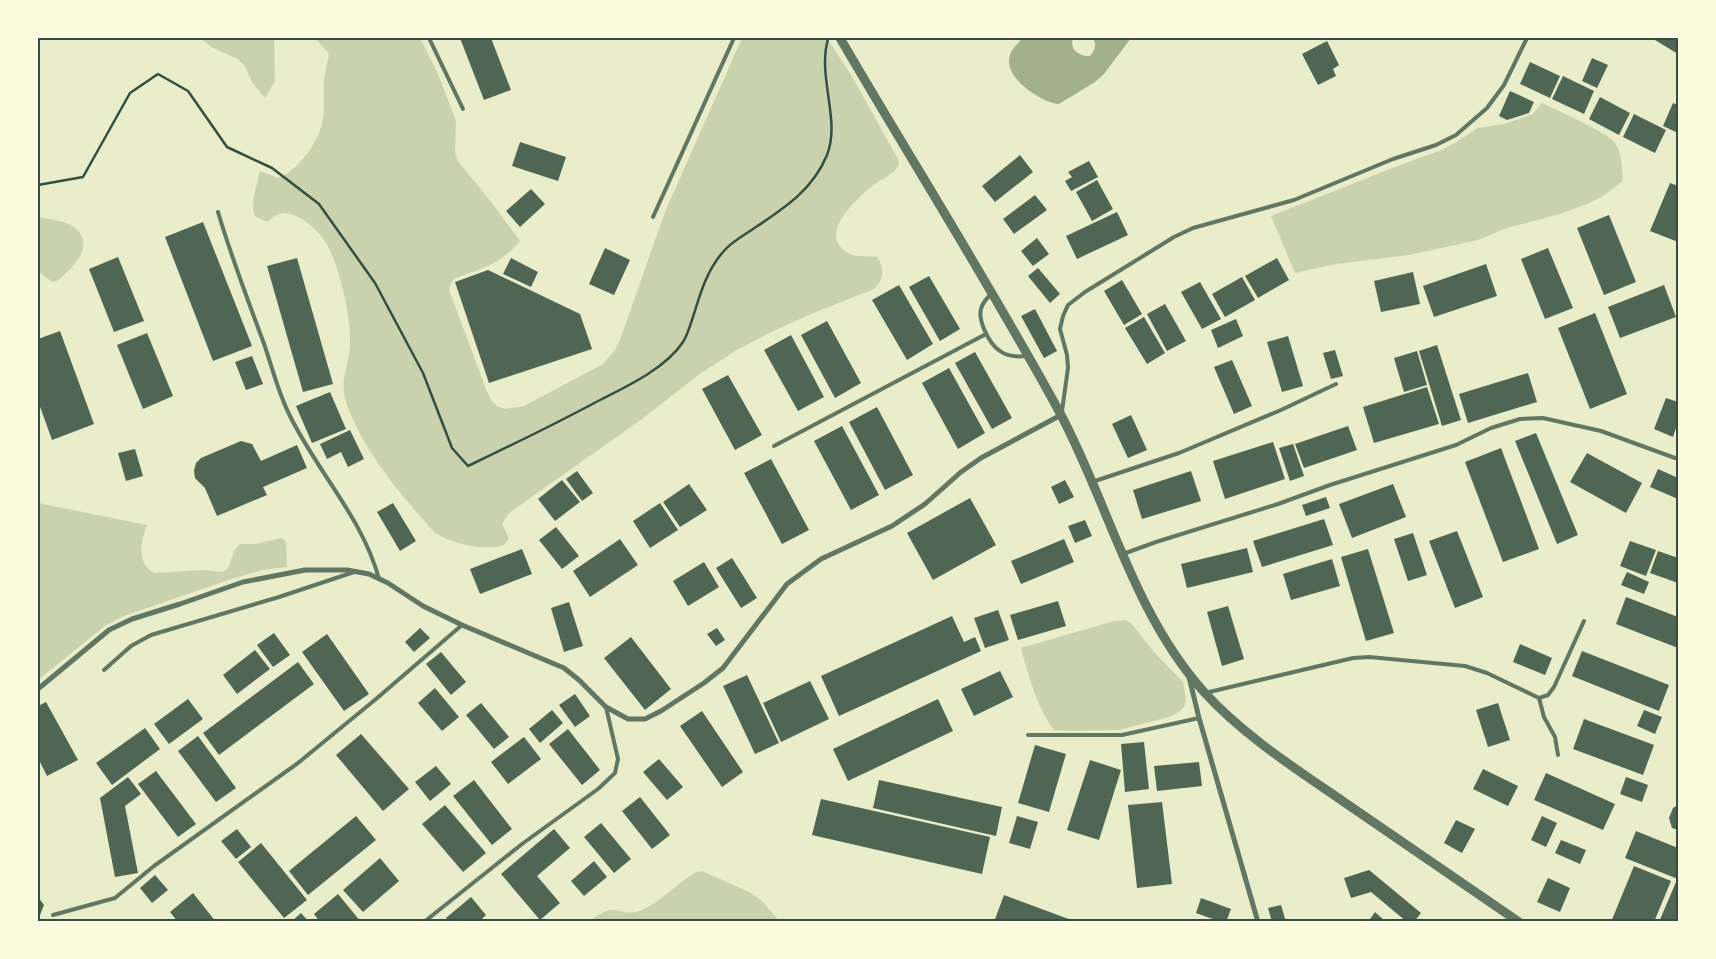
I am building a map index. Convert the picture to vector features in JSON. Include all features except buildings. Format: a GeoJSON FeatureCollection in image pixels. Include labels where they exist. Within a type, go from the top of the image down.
{"type":"FeatureCollection","features":[{"type":"Feature","properties":{"kind":"street"},"geometry":{"type":"LineString","coordinates":[[840,38],[992,293],[1061,415],[1141,595],[1164,638],[1188,671],[1205,693],[1238,724],[1297,770],[1518,922]]}},
{"type":"Feature","properties":{"kind":"street"},"geometry":{"type":"LineString","coordinates":[[38,690],[109,630],[132,619],[243,582],[305,570],[354,572],[369,574],[423,606],[462,625],[564,668],[606,707],[628,719],[645,719],[661,712],[723,668],[787,584],[821,559],[892,526],[925,504],[961,472],[981,458],[1061,415]]}},
{"type":"Feature","properties":{"kind":"street"},"geometry":{"type":"LineString","coordinates":[[1188,671],[1199,718],[1258,922]]}},
{"type":"Feature","properties":{"kind":"lane"},"geometry":{"type":"LineString","coordinates":[[428,38],[463,108]]}},
{"type":"Feature","properties":{"kind":"lane"},"geometry":{"type":"LineString","coordinates":[[653,217],[734,38]]}},
{"type":"Feature","properties":{"kind":"lane"},"geometry":{"type":"LineString","coordinates":[[1061,415],[1068,368],[1067,354],[1060,329],[1068,305],[1085,292],[1174,237],[1193,228],[1294,200],[1393,159],[1436,145],[1456,135],[1487,108],[1504,85],[1528,38]]}},
{"type":"Feature","properties":{"kind":"lane"},"geometry":{"type":"LineString","coordinates":[[218,212],[234,267],[289,416],[366,542],[379,579]]}},
{"type":"Feature","properties":{"kind":"lane"},"geometry":{"type":"LineString","coordinates":[[992,293],[982,306],[980,313],[980,321],[986,334],[1000,352],[1016,357],[1027,356]]}},
{"type":"Feature","properties":{"kind":"lane"},"geometry":{"type":"LineString","coordinates":[[774,446],[986,334]]}},
{"type":"Feature","properties":{"kind":"lane"},"geometry":{"type":"LineString","coordinates":[[1092,482],[1179,453],[1281,410],[1336,384]]}},
{"type":"Feature","properties":{"kind":"lane"},"geometry":{"type":"LineString","coordinates":[[1123,554],[1456,445],[1491,428],[1520,419],[1543,418],[1602,431],[1675,458]]}},
{"type":"Feature","properties":{"kind":"lane"},"geometry":{"type":"LineString","coordinates":[[104,670],[132,646],[151,635],[279,597],[354,572]]}},
{"type":"Feature","properties":{"kind":"lane"},"geometry":{"type":"LineString","coordinates":[[1205,693],[1353,658],[1369,657],[1465,666],[1488,673],[1539,698],[1548,695],[1554,688],[1584,621]]}},
{"type":"Feature","properties":{"kind":"lane"},"geometry":{"type":"LineString","coordinates":[[53,915],[115,898],[154,866],[298,762],[376,699],[462,625]]}},
{"type":"Feature","properties":{"kind":"lane"},"geometry":{"type":"LineString","coordinates":[[1539,698],[1544,717],[1555,737],[1558,755]]}},
{"type":"Feature","properties":{"kind":"lane"},"geometry":{"type":"LineString","coordinates":[[424,922],[522,844],[598,789],[615,773],[618,759],[606,707]]}},
{"type":"Feature","properties":{"kind":"lane"},"geometry":{"type":"LineString","coordinates":[[1028,735],[1122,735],[1199,718]]}},
{"type":"Feature","properties":{"kind":"path"},"geometry":{"type":"LineString","coordinates":[[38,185],[84,177],[130,93],[158,74],[188,91],[227,147],[272,168],[319,204],[375,283],[423,373],[452,448],[468,466],[564,420],[634,382],[660,365],[683,342],[706,279],[723,252],[733,242],[786,207],[800,195],[813,181],[822,167],[830,144],[830,120],[825,78],[828,38]]}},
{"type":"Feature","properties":{"kind":"shaded area"},"geometry":{"type":"Polygon","coordinates":[[[200,38],[274,38],[275,81],[265,98],[252,82],[245,66],[238,59],[213,48],[200,38]]]}},
{"type":"Feature","properties":{"kind":"shaded area"},"geometry":{"type":"Polygon","coordinates":[[[315,38],[420,38],[438,74],[456,121],[455,152],[458,161],[520,241],[498,260],[456,278],[452,281],[449,290],[486,389],[491,400],[497,406],[505,409],[524,406],[603,364],[615,350],[665,212],[742,38],[827,38],[853,78],[899,162],[895,171],[872,186],[849,209],[837,228],[836,237],[839,246],[848,253],[877,257],[882,270],[880,281],[874,289],[769,333],[737,350],[701,373],[642,419],[509,513],[502,524],[509,538],[504,545],[478,547],[443,537],[435,533],[386,474],[365,442],[348,408],[345,398],[344,381],[350,331],[340,277],[326,243],[302,219],[284,213],[276,215],[268,222],[256,217],[254,213],[253,202],[260,171],[278,178],[286,174],[307,154],[321,128],[324,114],[324,80],[329,54],[315,38]]]}},
{"type":"Feature","properties":{"kind":"shaded area"},"geometry":{"type":"Polygon","coordinates":[[[1023,38],[1073,38],[1072,46],[1076,52],[1090,56],[1095,47],[1093,38],[1131,38],[1104,74],[1095,82],[1059,104],[1044,100],[1035,95],[1014,76],[1010,68],[1009,57],[1023,38]]]}},
{"type":"Feature","properties":{"kind":"shaded area"},"geometry":{"type":"Polygon","coordinates":[[[1542,103],[1592,127],[1610,138],[1615,143],[1620,156],[1623,181],[1603,196],[1587,204],[1560,214],[1507,228],[1478,240],[1409,255],[1336,264],[1295,273],[1271,216],[1439,151],[1478,128],[1504,124],[1533,114],[1542,103]]]}},
{"type":"Feature","properties":{"kind":"shaded area"},"geometry":{"type":"Polygon","coordinates":[[[38,217],[71,225],[80,233],[83,239],[82,251],[76,262],[59,280],[52,282],[38,271],[38,217]]]}},
{"type":"Feature","properties":{"kind":"shaded area"},"geometry":{"type":"Polygon","coordinates":[[[38,503],[147,525],[143,537],[142,557],[148,569],[154,573],[203,570],[223,572],[228,568],[235,550],[240,544],[255,544],[281,538],[286,542],[287,567],[262,570],[231,579],[124,616],[106,625],[38,680],[38,503]]]}},
{"type":"Feature","properties":{"kind":"shaded area"},"geometry":{"type":"Polygon","coordinates":[[[1125,620],[1131,623],[1154,652],[1183,682],[1186,700],[1184,707],[1169,717],[1119,730],[1054,730],[1038,701],[1021,648],[1114,621],[1125,620]]]}},
{"type":"Feature","properties":{"kind":"shaded area"},"geometry":{"type":"Polygon","coordinates":[[[702,871],[749,892],[761,900],[779,921],[591,921],[607,911],[613,910],[628,913],[642,910],[655,903],[694,873],[702,871]]]}}]}
